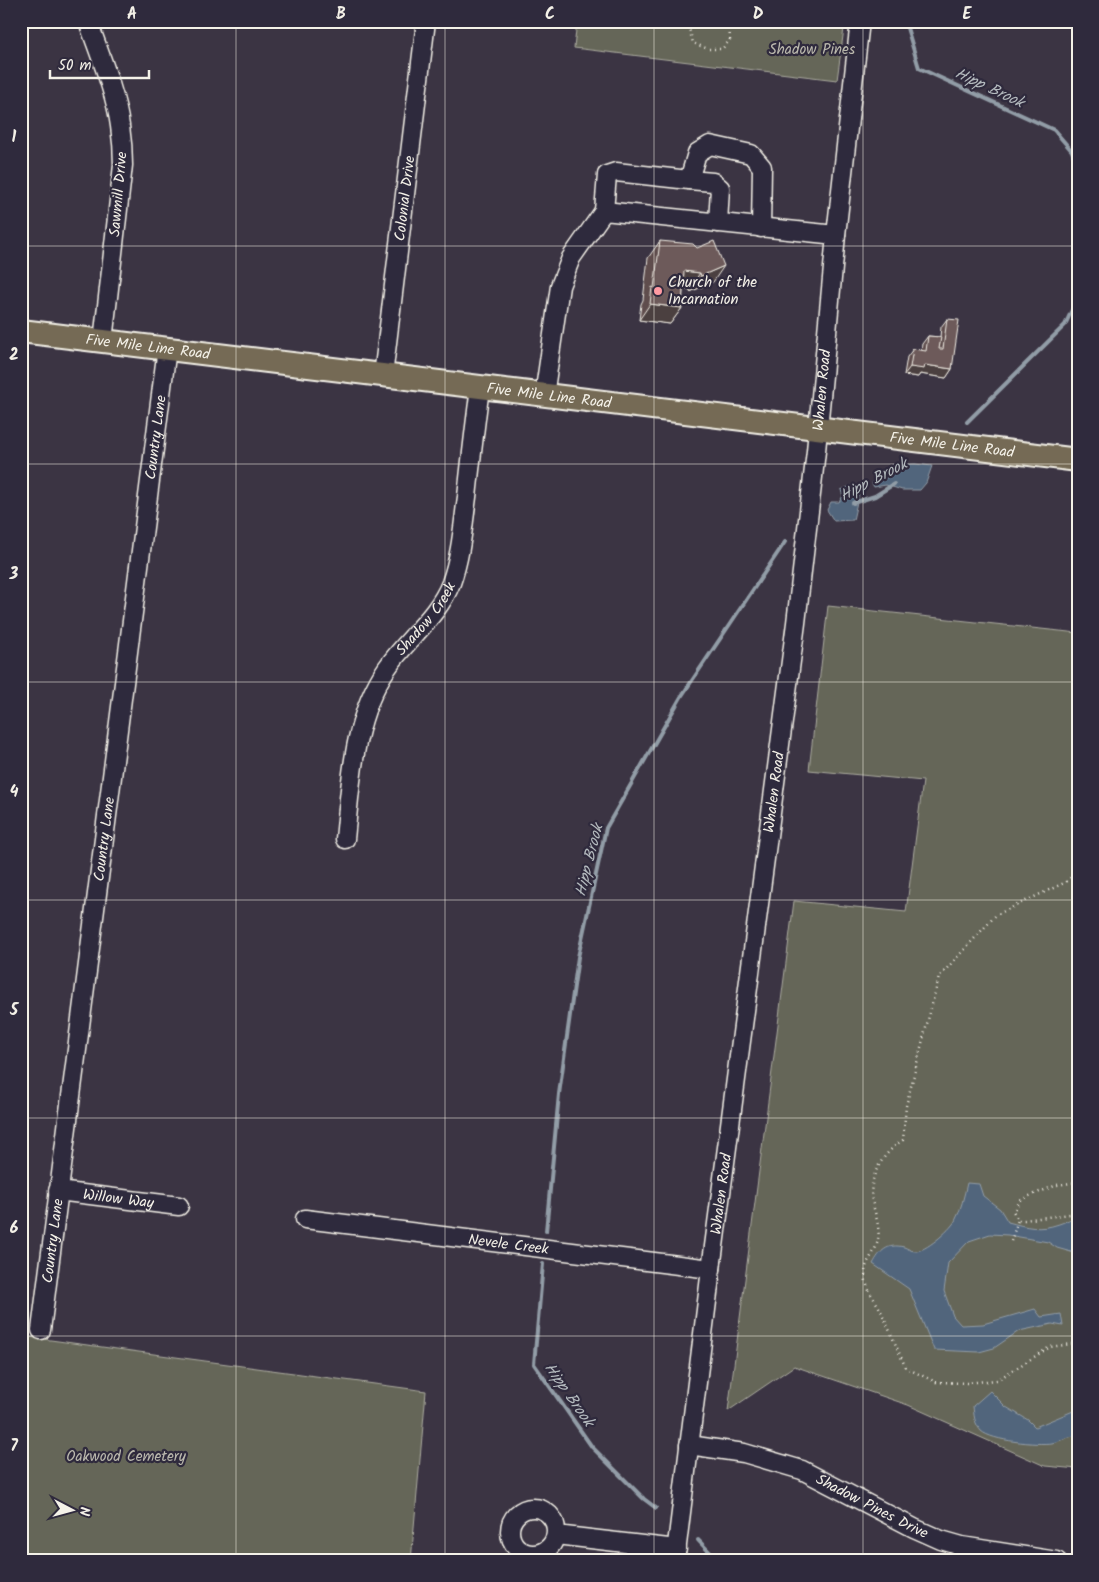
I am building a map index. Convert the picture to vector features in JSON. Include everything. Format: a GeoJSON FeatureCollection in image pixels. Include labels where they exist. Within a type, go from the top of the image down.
{"type":"FeatureCollection","features":[{"type":"Feature","properties":{"kind":"main road","name":"Five Mile Line Road"},"geometry":{"type":"LineString","coordinates":[[21,331],[1078,460]]}},
{"type":"Feature","properties":{"kind":"street","name":"Sawmill Drive"},"geometry":{"type":"LineString","coordinates":[[88,21],[113,98],[120,124],[123,146],[123,165],[103,341]]}},
{"type":"Feature","properties":{"kind":"street","name":"Colonial Drive"},"geometry":{"type":"LineString","coordinates":[[383,376],[426,21]]}},
{"type":"Feature","properties":{"kind":"street","name":"Whalen Road"},"geometry":{"type":"LineString","coordinates":[[676,1555],[711,1269],[796,623],[860,21]]}},
{"type":"Feature","properties":{"kind":"street"},"geometry":{"type":"LineString","coordinates":[[689,180],[697,153],[710,145],[751,154],[762,167],[762,228]]}},
{"type":"Feature","properties":{"kind":"street"},"geometry":{"type":"LineString","coordinates":[[544,396],[560,286],[571,258],[604,212],[607,175],[616,172],[713,182],[720,188],[718,224]]}},
{"type":"Feature","properties":{"kind":"street"},"geometry":{"type":"LineString","coordinates":[[604,212],[836,235]]}},
{"type":"Feature","properties":{"kind":"street","name":"Country Lane"},"geometry":{"type":"LineString","coordinates":[[41,1330],[167,348]]}},
{"type":"Feature","properties":{"kind":"street","name":"Shadow Creek"},"geometry":{"type":"LineString","coordinates":[[345,839],[354,756],[362,723],[370,702],[387,669],[441,601],[450,585],[456,566],[462,540],[480,388]]}},
{"type":"Feature","properties":{"kind":"street","name":"Willow Way"},"geometry":{"type":"LineString","coordinates":[[58,1191],[179,1206]]}},
{"type":"Feature","properties":{"kind":"street","name":"Nevele Creek"},"geometry":{"type":"LineString","coordinates":[[305,1219],[711,1269]]}},
{"type":"Feature","properties":{"kind":"street","name":"Shadow Pines Drive"},"geometry":{"type":"LineString","coordinates":[[689,1445],[744,1453],[802,1470],[941,1540],[962,1546],[1057,1561]]}},
{"type":"Feature","properties":{"kind":"street"},"geometry":{"type":"LineString","coordinates":[[556,1535],[676,1555]]}},
{"type":"Feature","properties":{"kind":"path"},"geometry":{"type":"LineString","coordinates":[[687,21],[693,43],[708,49],[722,49],[730,40],[729,21]]}},
{"type":"Feature","properties":{"kind":"path"},"geometry":{"type":"LineString","coordinates":[[1078,871],[1066,882],[996,914],[939,977],[906,1106],[903,1140],[894,1146],[875,1169],[872,1198],[879,1237],[877,1246],[866,1263],[865,1270],[867,1286],[880,1309],[906,1368],[936,1382],[997,1380],[1050,1347],[1078,1343]]}},
{"type":"Feature","properties":{"kind":"path"},"geometry":{"type":"LineString","coordinates":[[1011,1241],[1018,1220],[1013,1211],[1022,1199],[1057,1184],[1078,1182]]}},
{"type":"Feature","properties":{"kind":"path"},"geometry":{"type":"LineString","coordinates":[[1018,1220],[1078,1213]]}},
{"type":"Feature","properties":{"kind":"green space","name":"Shadow Pines"},"geometry":{"type":"Polygon","coordinates":[[[577,21],[845,21],[837,80],[574,48],[577,21]]]}},
{"type":"Feature","properties":{"kind":"green space"},"geometry":{"type":"Polygon","coordinates":[[[828,606],[1078,633],[1078,1469],[1045,1466],[908,1405],[794,1366],[728,1411],[794,901],[906,912],[923,781],[809,770],[828,606]]]}},
{"type":"Feature","properties":{"kind":"green space","name":"Oakwood Cemetery"},"geometry":{"type":"Polygon","coordinates":[[[21,1336],[426,1391],[411,1561],[21,1561],[21,1336]]]}},
{"type":"Feature","properties":{"kind":"water"},"geometry":{"type":"Polygon","coordinates":[[[915,464],[932,466],[926,483],[920,490],[902,490],[886,485],[874,487],[872,483],[888,477],[892,465],[915,464]]]}},
{"type":"Feature","properties":{"kind":"water"},"geometry":{"type":"Polygon","coordinates":[[[851,486],[859,493],[853,520],[834,521],[827,510],[831,502],[839,502],[843,496],[841,490],[851,486]]]}},
{"type":"Feature","properties":{"kind":"water"},"geometry":{"type":"Polygon","coordinates":[[[967,1183],[979,1184],[983,1196],[1000,1209],[1008,1222],[1039,1228],[1052,1226],[1078,1217],[1078,1254],[1057,1248],[1048,1242],[1008,1235],[990,1234],[969,1241],[948,1263],[944,1291],[953,1316],[961,1325],[983,1324],[1035,1309],[1041,1317],[1061,1314],[1063,1326],[1052,1324],[1019,1331],[994,1348],[979,1352],[934,1350],[909,1289],[873,1264],[878,1255],[889,1247],[898,1246],[914,1251],[919,1250],[943,1235],[957,1217],[967,1183]]]}},
{"type":"Feature","properties":{"kind":"water"},"geometry":{"type":"Polygon","coordinates":[[[990,1391],[1006,1407],[1028,1420],[1035,1427],[1078,1409],[1078,1436],[1052,1443],[1036,1443],[1004,1440],[981,1431],[975,1419],[973,1406],[990,1391]]]}},
{"type":"Feature","properties":{"kind":"building"},"geometry":{"type":"Polygon","coordinates":[[[660,241],[693,244],[697,248],[714,241],[724,266],[701,276],[700,273],[684,271],[682,308],[650,304],[660,241]]]}},
{"type":"Feature","properties":{"kind":"building"},"geometry":{"type":"Polygon","coordinates":[[[947,319],[959,320],[952,369],[925,365],[924,369],[910,367],[913,349],[926,351],[928,336],[941,337],[939,349],[943,349],[947,319]]]}},
{"type":"Feature","properties":{"kind":"waterway","name":"Hipp Brook"},"geometry":{"type":"LineString","coordinates":[[905,21],[919,68],[1054,130],[1072,151],[1078,169]]}},
{"type":"Feature","properties":{"kind":"waterway","name":"Hipp Brook"},"geometry":{"type":"LineString","coordinates":[[967,422],[1065,325],[1078,297]]}},
{"type":"Feature","properties":{"kind":"waterway","name":"Hipp Brook"},"geometry":{"type":"LineString","coordinates":[[853,503],[875,496],[894,484]]}},
{"type":"Feature","properties":{"kind":"waterway","name":"Hipp Brook"},"geometry":{"type":"LineString","coordinates":[[546,1231],[559,1094],[578,957],[606,828],[681,697],[785,542]]}},
{"type":"Feature","properties":{"kind":"waterway","name":"Hipp Brook"},"geometry":{"type":"LineString","coordinates":[[543,1264],[534,1364],[592,1447],[644,1499],[656,1508]]}},
{"type":"Feature","properties":{"kind":"waterway","name":"Hipp Brook"},"geometry":{"type":"LineString","coordinates":[[698,1540],[718,1561]]}},
{"type":"Feature","properties":{"kind":"place","name":"Church of the Incarnation"},"geometry":{"type":"Point","coordinates":[658,291]}}]}
